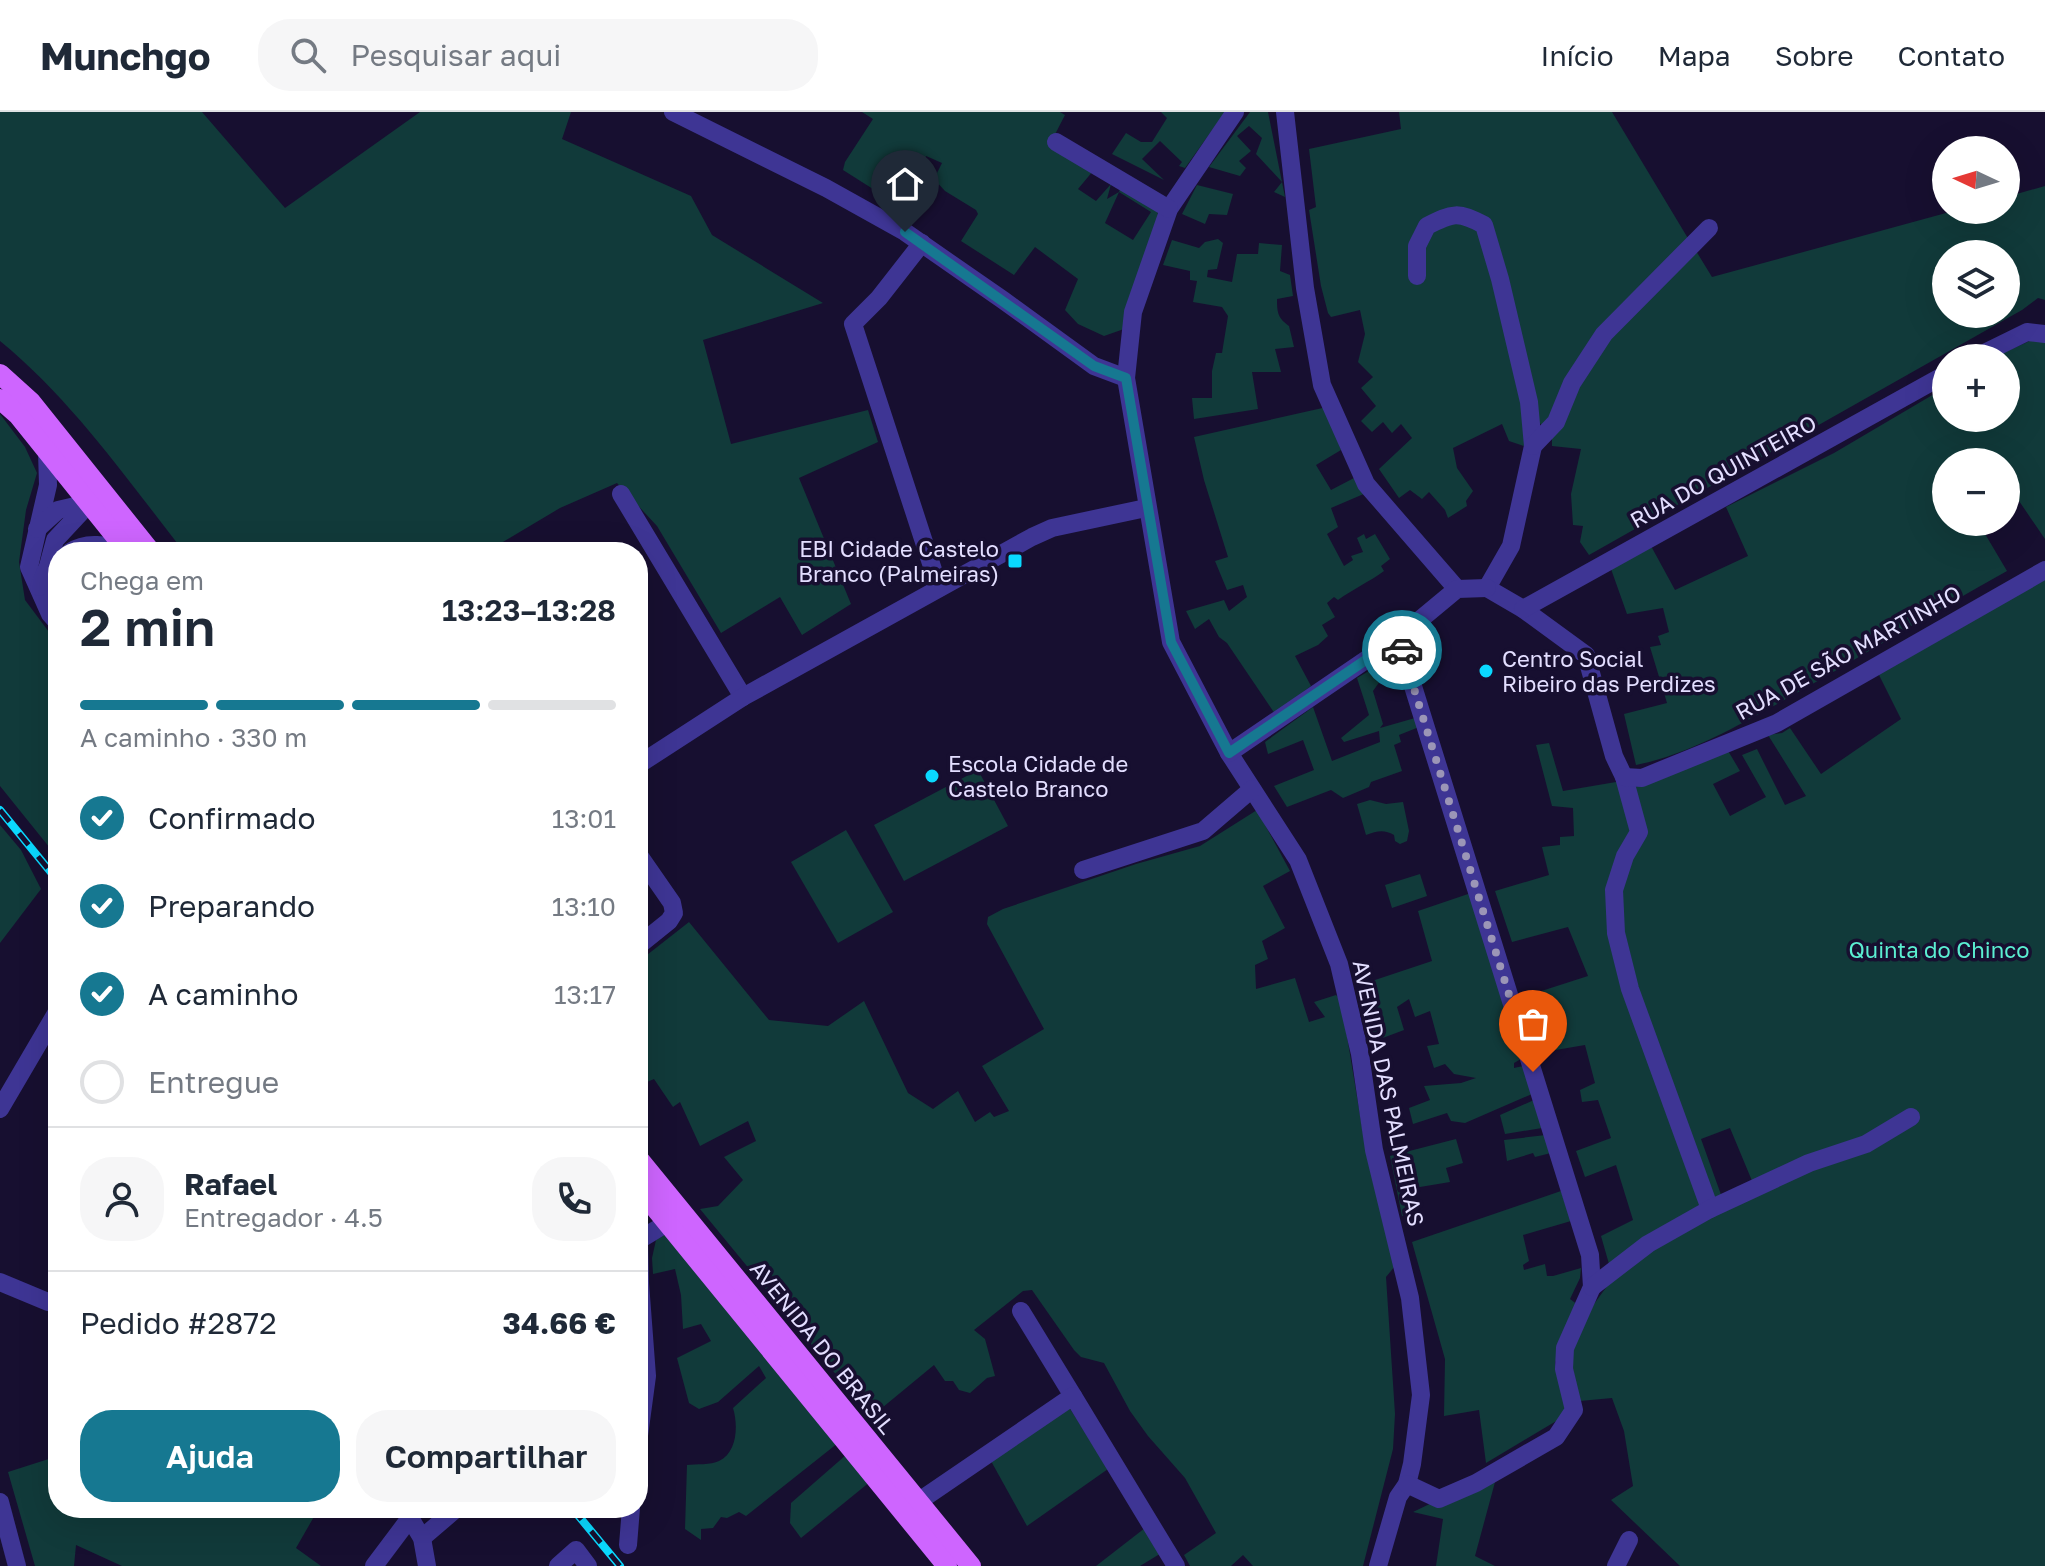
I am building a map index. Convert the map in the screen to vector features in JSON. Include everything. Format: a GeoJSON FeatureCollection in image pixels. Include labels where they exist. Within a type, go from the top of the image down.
{"type":"FeatureCollection","features":[{"type":"Feature","properties":{"kind":"main road"},"geometry":{"type":"LineString","coordinates":[[0,374],[31,402],[122,542]]}},
{"type":"Feature","properties":{"kind":"main road"},"geometry":{"type":"LineString","coordinates":[[0,399],[18,415],[47,451],[141,542]]}},
{"type":"Feature","properties":{"kind":"main road","name":"AVENIDA DO BRASIL"},"geometry":{"type":"LineString","coordinates":[[648,1171],[911,1507],[947,1566]]}},
{"type":"Feature","properties":{"kind":"main road","name":"AVENIDA DO BRASIL"},"geometry":{"type":"LineString","coordinates":[[648,1199],[911,1507],[971,1566]]}},
{"type":"Feature","properties":{"kind":"street"},"geometry":{"type":"LineString","coordinates":[[673,112],[826,188],[922,243],[1094,366],[1126,378]]}},
{"type":"Feature","properties":{"kind":"street","name":"AVENIDA DAS PALMEIRAS"},"geometry":{"type":"LineString","coordinates":[[1235,112],[1169,209],[1133,312],[1126,378],[1171,642],[1229,753],[1298,860],[1339,964],[1360,1054],[1374,1150],[1410,1298],[1421,1395],[1407,1484],[1398,1497],[1378,1566]]}},
{"type":"Feature","properties":{"kind":"street"},"geometry":{"type":"LineString","coordinates":[[1285,112],[1305,288],[1322,385],[1366,484],[1457,589]]}},
{"type":"Feature","properties":{"kind":"street"},"geometry":{"type":"LineString","coordinates":[[1056,142],[1169,209]]}},
{"type":"Feature","properties":{"kind":"street"},"geometry":{"type":"LineString","coordinates":[[1417,276],[1417,246],[1427,226],[1448,216],[1465,215],[1484,225],[1529,402],[1533,446],[1511,546],[1487,588]]}},
{"type":"Feature","properties":{"kind":"street"},"geometry":{"type":"LineString","coordinates":[[1533,446],[1556,422],[1572,383],[1604,334],[1709,228]]}},
{"type":"Feature","properties":{"kind":"street"},"geometry":{"type":"LineString","coordinates":[[922,243],[879,298],[853,324],[939,588]]}},
{"type":"Feature","properties":{"kind":"street"},"geometry":{"type":"LineString","coordinates":[[2003,344],[2027,332],[2045,334]]}},
{"type":"Feature","properties":{"kind":"street","name":"RUA DO QUINTEIRO"},"geometry":{"type":"LineString","coordinates":[[1523,609],[1932,382]]}},
{"type":"Feature","properties":{"kind":"street"},"geometry":{"type":"LineString","coordinates":[[47,451],[48,485],[29,567],[48,609]]}},
{"type":"Feature","properties":{"kind":"street"},"geometry":{"type":"LineString","coordinates":[[621,494],[743,697]]}},
{"type":"Feature","properties":{"kind":"street"},"geometry":{"type":"LineString","coordinates":[[37,529],[58,510],[95,497]]}},
{"type":"Feature","properties":{"kind":"street"},"geometry":{"type":"LineString","coordinates":[[55,542],[95,497]]}},
{"type":"Feature","properties":{"kind":"street"},"geometry":{"type":"LineString","coordinates":[[648,759],[743,697],[1052,528],[1146,508]]}},
{"type":"Feature","properties":{"kind":"street","name":"RUA DE SÃO MARTINHO"},"geometry":{"type":"LineString","coordinates":[[1624,777],[1642,778],[1777,723],[2045,570]]}},
{"type":"Feature","properties":{"kind":"street"},"geometry":{"type":"LineString","coordinates":[[39,587],[48,572]]}},
{"type":"Feature","properties":{"kind":"street"},"geometry":{"type":"LineString","coordinates":[[1229,753],[1398,638],[1457,589],[1487,588],[1523,609],[1586,655],[1639,832],[1625,856],[1614,890],[1616,933],[1630,989],[1710,1209]]}},
{"type":"Feature","properties":{"kind":"street"},"geometry":{"type":"LineString","coordinates":[[1398,638],[1590,1255],[1592,1287],[1565,1348],[1564,1369],[1574,1410],[1556,1437],[1476,1483],[1439,1499],[1407,1484]]}},
{"type":"Feature","properties":{"kind":"street"},"geometry":{"type":"LineString","coordinates":[[1083,870],[1203,831],[1252,789]]}},
{"type":"Feature","properties":{"kind":"street"},"geometry":{"type":"LineString","coordinates":[[648,868],[672,903],[674,913],[648,938]]}},
{"type":"Feature","properties":{"kind":"street"},"geometry":{"type":"LineString","coordinates":[[0,1109],[48,1027]]}},
{"type":"Feature","properties":{"kind":"street"},"geometry":{"type":"LineString","coordinates":[[1592,1287],[1648,1244],[1710,1209],[1809,1163],[1866,1144],[1911,1117]]}},
{"type":"Feature","properties":{"kind":"street"},"geometry":{"type":"LineString","coordinates":[[648,1235],[667,1223]]}},
{"type":"Feature","properties":{"kind":"street"},"geometry":{"type":"LineString","coordinates":[[2,1284],[48,1302]]}},
{"type":"Feature","properties":{"kind":"street"},"geometry":{"type":"LineString","coordinates":[[1021,1311],[1176,1566]]}},
{"type":"Feature","properties":{"kind":"street"},"geometry":{"type":"LineString","coordinates":[[911,1507],[1073,1396]]}},
{"type":"Feature","properties":{"kind":"street"},"geometry":{"type":"LineString","coordinates":[[0,1502],[17,1566]]}},
{"type":"Feature","properties":{"kind":"street"},"geometry":{"type":"LineString","coordinates":[[374,1566],[403,1518]]}},
{"type":"Feature","properties":{"kind":"street"},"geometry":{"type":"LineString","coordinates":[[409,1518],[422,1538],[427,1566]]}},
{"type":"Feature","properties":{"kind":"street"},"geometry":{"type":"LineString","coordinates":[[422,1538],[445,1518]]}},
{"type":"Feature","properties":{"kind":"street"},"geometry":{"type":"LineString","coordinates":[[628,1545],[630,1518]]}},
{"type":"Feature","properties":{"kind":"street"},"geometry":{"type":"LineString","coordinates":[[1616,1566],[1629,1540]]}},
{"type":"Feature","properties":{"kind":"street"},"geometry":{"type":"LineString","coordinates":[[558,1566],[576,1550],[588,1566]]}},
{"type":"Feature","properties":{"kind":"green space"},"geometry":{"type":"Polygon","coordinates":[[[0,112],[202,112],[285,208],[420,112],[571,112],[562,139],[691,196],[712,235],[823,303],[703,340],[731,444],[868,410],[878,442],[799,478],[851,604],[802,635],[780,597],[721,633],[657,526],[617,483],[560,508],[503,542],[176,542],[75,414],[0,341],[0,112]]]}},
{"type":"Feature","properties":{"kind":"green space"},"geometry":{"type":"Polygon","coordinates":[[[862,112],[1060,112],[1065,115],[1049,146],[1093,171],[1078,189],[1096,201],[1111,184],[1107,199],[1119,192],[1121,186],[1157,205],[1158,216],[1124,329],[1104,336],[1078,324],[1065,310],[1078,279],[1035,247],[1014,275],[961,241],[978,214],[945,191],[934,179],[942,163],[926,156],[922,166],[894,154],[873,189],[843,170],[873,119],[862,112]],[[1119,192],[1105,223],[1133,240],[1151,212],[1119,192]]]}},
{"type":"Feature","properties":{"kind":"green space"},"geometry":{"type":"Polygon","coordinates":[[[1161,112],[1225,112],[1185,168],[1179,166],[1182,162],[1160,141],[1142,159],[1164,180],[1112,154],[1126,133],[1141,142],[1152,142],[1167,118],[1161,112]]]}},
{"type":"Feature","properties":{"kind":"green space"},"geometry":{"type":"Polygon","coordinates":[[[1250,112],[1268,112],[1282,182],[1256,154],[1262,138],[1249,126],[1237,136],[1251,151],[1239,161],[1246,168],[1240,176],[1209,167],[1250,112]]]}},
{"type":"Feature","properties":{"kind":"green space"},"geometry":{"type":"Polygon","coordinates":[[[1399,112],[1612,112],[1689,240],[1602,330],[1545,428],[1532,416],[1527,447],[1509,441],[1502,424],[1453,448],[1457,468],[1473,491],[1466,501],[1467,506],[1448,518],[1429,492],[1422,499],[1410,490],[1399,498],[1379,469],[1412,438],[1401,424],[1392,433],[1383,422],[1372,432],[1361,421],[1376,406],[1361,388],[1373,377],[1358,362],[1365,334],[1360,310],[1331,317],[1328,313],[1309,210],[1316,207],[1309,149],[1401,129],[1399,112]]]}},
{"type":"Feature","properties":{"kind":"green space"},"geometry":{"type":"Polygon","coordinates":[[[1282,182],[1285,197],[1274,192],[1282,182]]]}},
{"type":"Feature","properties":{"kind":"green space"},"geometry":{"type":"Polygon","coordinates":[[[1197,185],[1233,194],[1227,215],[1209,214],[1205,224],[1182,214],[1197,185]]]}},
{"type":"Feature","properties":{"kind":"green space"},"geometry":{"type":"Polygon","coordinates":[[[2045,186],[2045,300],[2038,298],[2020,311],[2020,240],[1932,240],[1932,328],[1990,328],[1962,344],[1932,344],[1932,361],[1589,555],[1580,542],[1583,526],[1573,525],[1571,494],[1581,449],[1552,446],[1552,428],[1603,342],[1693,246],[1712,277],[1932,217],[1932,224],[2020,224],[2020,193],[2045,186]]]}},
{"type":"Feature","properties":{"kind":"green space"},"geometry":{"type":"Polygon","coordinates":[[[1218,239],[1223,243],[1217,269],[1208,270],[1207,277],[1232,282],[1237,254],[1258,254],[1259,243],[1282,245],[1280,271],[1290,275],[1293,296],[1277,299],[1277,308],[1280,318],[1289,326],[1294,347],[1275,349],[1281,372],[1252,372],[1258,409],[1194,419],[1192,398],[1212,398],[1212,371],[1216,353],[1222,353],[1228,316],[1222,307],[1193,302],[1197,281],[1190,280],[1190,271],[1163,265],[1172,240],[1199,248],[1205,242],[1218,239]]]}},
{"type":"Feature","properties":{"kind":"green space"},"geometry":{"type":"Polygon","coordinates":[[[2045,334],[2045,539],[2020,502],[2020,448],[1932,448],[1932,536],[1986,536],[2007,571],[1737,726],[1688,749],[1636,765],[1624,714],[1667,703],[1650,647],[1661,645],[1658,636],[1669,632],[1663,608],[1627,614],[1611,569],[1651,546],[1675,590],[1748,556],[1726,507],[1834,453],[1932,395],[1932,432],[2020,432],[2020,345],[2045,334]]]}},
{"type":"Feature","properties":{"kind":"green space"},"geometry":{"type":"Polygon","coordinates":[[[1327,407],[1341,450],[1316,465],[1331,490],[1354,478],[1366,493],[1331,508],[1338,527],[1327,534],[1344,566],[1353,560],[1351,556],[1363,552],[1357,538],[1364,534],[1366,539],[1375,534],[1390,559],[1381,566],[1384,571],[1338,600],[1334,597],[1327,603],[1335,617],[1322,625],[1328,636],[1318,645],[1295,656],[1311,686],[1275,714],[1209,619],[1195,629],[1186,611],[1224,600],[1229,611],[1247,597],[1243,585],[1227,590],[1215,561],[1228,557],[1194,437],[1327,407]]]}},
{"type":"Feature","properties":{"kind":"green space"},"geometry":{"type":"Polygon","coordinates":[[[0,414],[25,447],[37,473],[26,510],[19,562],[25,600],[48,631],[48,846],[0,786],[0,414]]]}},
{"type":"Feature","properties":{"kind":"green space","name":"Quinta do Chinco"},"geometry":{"type":"Polygon","coordinates":[[[2045,565],[2045,1566],[1680,1566],[1611,1500],[1633,1486],[1624,1431],[1612,1398],[1580,1401],[1570,1356],[1594,1304],[1613,1278],[1601,1236],[1633,1220],[1616,1165],[1585,1177],[1576,1151],[1611,1138],[1598,1100],[1582,1102],[1580,1090],[1595,1083],[1585,1045],[1544,1052],[1529,995],[1588,976],[1568,927],[1512,942],[1495,891],[1549,875],[1542,847],[1560,845],[1560,837],[1574,836],[1573,808],[1552,806],[1536,745],[1549,743],[1563,791],[1616,782],[1646,784],[1724,744],[1740,771],[1713,784],[1730,816],[1766,797],[1742,755],[1757,749],[1785,805],[1806,796],[1768,735],[1790,728],[1821,774],[1901,719],[1875,667],[2045,565]],[[1730,1128],[1701,1139],[1724,1203],[1755,1188],[1730,1128]]]}},
{"type":"Feature","properties":{"kind":"green space"},"geometry":{"type":"Polygon","coordinates":[[[1391,652],[1405,658],[1410,675],[1383,677],[1373,691],[1383,724],[1380,728],[1415,718],[1419,727],[1399,735],[1401,742],[1394,745],[1402,771],[1371,782],[1369,787],[1343,798],[1331,790],[1287,807],[1274,786],[1314,770],[1303,740],[1268,754],[1265,742],[1313,707],[1332,761],[1380,742],[1379,731],[1344,742],[1341,738],[1369,715],[1357,678],[1384,662],[1391,652]]]}},
{"type":"Feature","properties":{"kind":"green space"},"geometry":{"type":"Polygon","coordinates":[[[978,770],[1008,826],[904,881],[874,825],[978,770]]]}},
{"type":"Feature","properties":{"kind":"green space"},"geometry":{"type":"Polygon","coordinates":[[[1370,800],[1386,804],[1403,802],[1409,831],[1407,841],[1400,844],[1395,841],[1394,835],[1384,831],[1366,835],[1357,804],[1370,800]]]}},
{"type":"Feature","properties":{"kind":"green space"},"geometry":{"type":"Polygon","coordinates":[[[1257,810],[1290,871],[1263,886],[1285,928],[1262,941],[1268,959],[1255,965],[1256,989],[1295,978],[1309,1022],[1325,1017],[1314,1002],[1336,995],[1341,1000],[1367,1157],[1395,1266],[1386,1277],[1395,1414],[1393,1449],[1363,1566],[1253,1566],[1243,1555],[1231,1566],[1190,1566],[1184,1555],[1216,1533],[1185,1478],[1130,1411],[1104,1363],[1081,1357],[1074,1350],[1032,1290],[1023,1291],[974,1330],[985,1339],[995,1376],[987,1378],[970,1393],[959,1390],[953,1381],[945,1381],[934,1365],[871,1417],[700,1209],[718,1206],[743,1180],[724,1157],[756,1141],[748,1121],[700,1146],[680,1102],[673,1107],[654,1079],[648,1082],[648,954],[689,922],[769,1020],[828,1026],[864,1001],[908,1093],[933,1109],[958,1091],[975,1122],[990,1112],[994,1117],[1009,1111],[982,1066],[1044,1029],[987,924],[988,917],[1003,909],[1136,864],[1200,846],[1257,810]]]}},
{"type":"Feature","properties":{"kind":"green space"},"geometry":{"type":"Polygon","coordinates":[[[0,825],[21,850],[41,889],[0,943],[0,825]]]}},
{"type":"Feature","properties":{"kind":"green space"},"geometry":{"type":"Polygon","coordinates":[[[846,830],[893,912],[838,943],[791,862],[846,830]]]}},
{"type":"Feature","properties":{"kind":"green space"},"geometry":{"type":"Polygon","coordinates":[[[1420,874],[1427,896],[1392,908],[1385,885],[1420,874]]]}},
{"type":"Feature","properties":{"kind":"green space"},"geometry":{"type":"Polygon","coordinates":[[[1471,893],[1521,1059],[1514,1063],[1514,1068],[1523,1066],[1532,1094],[1465,1123],[1451,1121],[1447,1113],[1413,1124],[1409,1108],[1430,1100],[1424,1086],[1461,1083],[1476,1078],[1454,1074],[1445,1064],[1434,1068],[1427,1046],[1439,1044],[1430,1011],[1415,1017],[1409,999],[1397,1007],[1404,1030],[1372,1042],[1366,983],[1432,961],[1418,911],[1471,893]]]}},
{"type":"Feature","properties":{"kind":"green space"},"geometry":{"type":"Polygon","coordinates":[[[1534,1100],[1542,1128],[1505,1134],[1500,1115],[1534,1100]]]}},
{"type":"Feature","properties":{"kind":"green space"},"geometry":{"type":"Polygon","coordinates":[[[1546,1135],[1551,1153],[1535,1157],[1533,1153],[1507,1161],[1504,1140],[1546,1135]]]}},
{"type":"Feature","properties":{"kind":"green space"},"geometry":{"type":"Polygon","coordinates":[[[1456,1139],[1463,1163],[1446,1168],[1450,1182],[1408,1189],[1413,1213],[1402,1216],[1390,1156],[1456,1139]]]}},
{"type":"Feature","properties":{"kind":"green space"},"geometry":{"type":"Polygon","coordinates":[[[1561,1191],[1571,1221],[1523,1235],[1529,1261],[1523,1265],[1524,1270],[1545,1264],[1547,1276],[1581,1268],[1580,1278],[1570,1299],[1578,1305],[1555,1363],[1567,1407],[1563,1417],[1486,1463],[1479,1410],[1444,1416],[1445,1359],[1412,1242],[1561,1191]]]}},
{"type":"Feature","properties":{"kind":"green space"},"geometry":{"type":"Polygon","coordinates":[[[668,1233],[838,1443],[746,1516],[739,1512],[727,1518],[721,1517],[713,1528],[701,1529],[701,1540],[685,1529],[687,1465],[712,1463],[725,1457],[735,1437],[733,1408],[766,1378],[759,1366],[718,1402],[699,1409],[689,1403],[677,1358],[711,1341],[701,1324],[683,1329],[681,1295],[675,1269],[653,1274],[652,1258],[656,1240],[668,1233]]]}},
{"type":"Feature","properties":{"kind":"green space"},"geometry":{"type":"Polygon","coordinates":[[[1069,1407],[1108,1469],[1027,1526],[991,1461],[1069,1407]]]}},
{"type":"Feature","properties":{"kind":"green space"},"geometry":{"type":"Polygon","coordinates":[[[846,1455],[871,1481],[801,1538],[790,1523],[791,1503],[846,1455]]]}},
{"type":"Feature","properties":{"kind":"green space"},"geometry":{"type":"Polygon","coordinates":[[[48,1459],[48,1518],[313,1518],[296,1548],[321,1566],[122,1566],[76,1545],[74,1566],[35,1566],[8,1472],[48,1459]]]}},
{"type":"Feature","properties":{"kind":"green space"},"geometry":{"type":"Polygon","coordinates":[[[1498,1471],[1475,1556],[1495,1566],[1436,1566],[1443,1519],[1413,1512],[1498,1471]]]}},
{"type":"Feature","properties":{"kind":"green space"},"geometry":{"type":"Polygon","coordinates":[[[1145,1528],[1163,1552],[1140,1566],[1096,1566],[1145,1528]]]}},
{"type":"Feature","properties":{"kind":"railway"},"geometry":{"type":"LineString","coordinates":[[0,810],[48,869]]}},
{"type":"Feature","properties":{"kind":"railway"},"geometry":{"type":"LineString","coordinates":[[580,1518],[620,1566]]}},
{"type":"Feature","properties":{"kind":"way so far"},"geometry":{"type":"LineString","coordinates":[[1402,650],[1533,1072]]}},
{"type":"Feature","properties":{"kind":"place","name":"EBI Cidade Castelo Branco (Palmeiras)"},"geometry":{"type":"Point","coordinates":[1015,561]}},
{"type":"Feature","properties":{"kind":"place","name":"Centro Social Ribeiro das Perdizes"},"geometry":{"type":"Point","coordinates":[1486,671]}},
{"type":"Feature","properties":{"kind":"place","name":"Escola Cidade de Castelo Branco"},"geometry":{"type":"Point","coordinates":[932,776]}},
{"type":"Feature","properties":{"kind":"route"},"geometry":{"type":"LineString","coordinates":[[905,232],[1094,366],[1126,378],[1171,642],[1229,753],[1398,638],[1402,650]]}}]}
